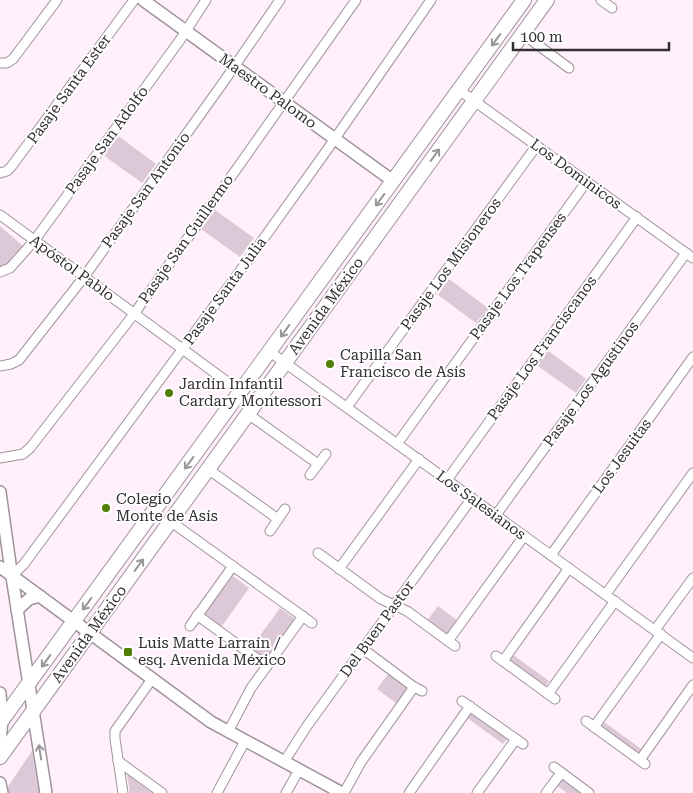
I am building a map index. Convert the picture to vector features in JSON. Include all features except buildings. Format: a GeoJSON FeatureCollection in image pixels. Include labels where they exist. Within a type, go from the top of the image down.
{"type":"FeatureCollection","features":[{"type":"Feature","properties":{"kind":"main road","name":"Avenida México"},"geometry":{"type":"LineString","coordinates":[[1,722],[524,0]]}},
{"type":"Feature","properties":{"kind":"main road","name":"Avenida México"},"geometry":{"type":"LineString","coordinates":[[0,758],[547,0]]}},
{"type":"Feature","properties":{"kind":"street"},"geometry":{"type":"LineString","coordinates":[[0,63],[7,63],[13,59],[57,0]]}},
{"type":"Feature","properties":{"kind":"street","name":"Pasaje Santa Ester"},"geometry":{"type":"LineString","coordinates":[[0,173],[10,170],[134,0]]}},
{"type":"Feature","properties":{"kind":"street","name":"Maestro Palomo"},"geometry":{"type":"LineString","coordinates":[[143,0],[393,181]]}},
{"type":"Feature","properties":{"kind":"street","name":"Pasaje San Adolfo"},"geometry":{"type":"LineString","coordinates":[[0,272],[10,268],[34,241],[186,31],[206,0]]}},
{"type":"Feature","properties":{"kind":"street","name":"Pasaje San Antonio"},"geometry":{"type":"LineString","coordinates":[[0,366],[19,360],[84,277],[280,0]]}},
{"type":"Feature","properties":{"kind":"street","name":"Pasaje San Guillermo"},"geometry":{"type":"LineString","coordinates":[[0,458],[28,451],[134,314],[356,0]]}},
{"type":"Feature","properties":{"kind":"street","name":"Pasaje Santa Julia"},"geometry":{"type":"LineString","coordinates":[[12,576],[24,564],[183,350],[431,0]]}},
{"type":"Feature","properties":{"kind":"street"},"geometry":{"type":"LineString","coordinates":[[601,0],[612,8]]}},
{"type":"Feature","properties":{"kind":"street"},"geometry":{"type":"LineString","coordinates":[[522,34],[569,68]]}},
{"type":"Feature","properties":{"kind":"street","name":"Los Dominicos"},"geometry":{"type":"LineString","coordinates":[[459,90],[689,255]]}},
{"type":"Feature","properties":{"kind":"street","name":"Pasaje Los Misioneros"},"geometry":{"type":"LineString","coordinates":[[346,407],[537,145]]}},
{"type":"Feature","properties":{"kind":"street","name":"Pasaje Los Trapenses"},"geometry":{"type":"LineString","coordinates":[[397,444],[587,181]]}},
{"type":"Feature","properties":{"kind":"street","name":"Apóstol Pablo"},"geometry":{"type":"LineString","coordinates":[[0,215],[241,392]]}},
{"type":"Feature","properties":{"kind":"street","name":"Pasaje Los Franciscanos"},"geometry":{"type":"LineString","coordinates":[[447,480],[637,217]]}},
{"type":"Feature","properties":{"kind":"street","name":"Pasaje Los Agustinos"},"geometry":{"type":"LineString","coordinates":[[496,515],[689,255]]}},
{"type":"Feature","properties":{"kind":"street","name":"Los Salesianos"},"geometry":{"type":"LineString","coordinates":[[270,352],[693,658]]}},
{"type":"Feature","properties":{"kind":"street","name":"Los Jesuitas"},"geometry":{"type":"LineString","coordinates":[[551,555],[693,358]]}},
{"type":"Feature","properties":{"kind":"street"},"geometry":{"type":"LineString","coordinates":[[248,414],[318,464]]}},
{"type":"Feature","properties":{"kind":"street"},"geometry":{"type":"LineString","coordinates":[[310,475],[326,454]]}},
{"type":"Feature","properties":{"kind":"street"},"geometry":{"type":"LineString","coordinates":[[339,569],[419,460]]}},
{"type":"Feature","properties":{"kind":"street"},"geometry":{"type":"LineString","coordinates":[[208,469],[278,519]]}},
{"type":"Feature","properties":{"kind":"street"},"geometry":{"type":"LineString","coordinates":[[606,594],[693,473]]}},
{"type":"Feature","properties":{"kind":"street"},"geometry":{"type":"LineString","coordinates":[[0,492],[46,793]]}},
{"type":"Feature","properties":{"kind":"street","name":"Del Buen Pastor"},"geometry":{"type":"LineString","coordinates":[[284,762],[307,726],[472,498]]}},
{"type":"Feature","properties":{"kind":"street"},"geometry":{"type":"LineString","coordinates":[[270,531],[285,509]]}},
{"type":"Feature","properties":{"kind":"street"},"geometry":{"type":"LineString","coordinates":[[170,521],[312,623]]}},
{"type":"Feature","properties":{"kind":"street"},"geometry":{"type":"LineString","coordinates":[[318,553],[380,599],[407,611],[452,644],[524,536]]}},
{"type":"Feature","properties":{"kind":"street"},"geometry":{"type":"LineString","coordinates":[[190,626],[233,566]]}},
{"type":"Feature","properties":{"kind":"street"},"geometry":{"type":"LineString","coordinates":[[0,567],[200,714],[228,732],[343,793],[361,762],[418,689],[363,648]]}},
{"type":"Feature","properties":{"kind":"street"},"geometry":{"type":"LineString","coordinates":[[570,568],[499,659],[552,696],[615,601]]}},
{"type":"Feature","properties":{"kind":"street"},"geometry":{"type":"LineString","coordinates":[[594,727],[693,578]]}},
{"type":"Feature","properties":{"kind":"street"},"geometry":{"type":"LineString","coordinates":[[17,610],[29,599],[40,596]]}},
{"type":"Feature","properties":{"kind":"street"},"geometry":{"type":"LineString","coordinates":[[197,615],[267,666]]}},
{"type":"Feature","properties":{"kind":"street"},"geometry":{"type":"LineString","coordinates":[[228,732],[252,688],[303,616]]}},
{"type":"Feature","properties":{"kind":"street"},"geometry":{"type":"LineString","coordinates":[[123,793],[114,735],[116,727],[152,679]]}},
{"type":"Feature","properties":{"kind":"street"},"geometry":{"type":"LineString","coordinates":[[586,721],[642,762],[693,685]]}},
{"type":"Feature","properties":{"kind":"street"},"geometry":{"type":"LineString","coordinates":[[0,693],[0,743]]}},
{"type":"Feature","properties":{"kind":"street"},"geometry":{"type":"LineString","coordinates":[[409,793],[466,704],[519,742],[477,793]]}},
{"type":"Feature","properties":{"kind":"street"},"geometry":{"type":"LineString","coordinates":[[217,793],[245,741]]}},
{"type":"Feature","properties":{"kind":"street"},"geometry":{"type":"LineString","coordinates":[[118,761],[162,793]]}},
{"type":"Feature","properties":{"kind":"street"},"geometry":{"type":"LineString","coordinates":[[286,793],[299,770]]}},
{"type":"Feature","properties":{"kind":"street"},"geometry":{"type":"LineString","coordinates":[[546,793],[557,770],[589,793]]}},
{"type":"Feature","properties":{"kind":"street"},"geometry":{"type":"LineString","coordinates":[[0,783],[2,793]]}},
{"type":"Feature","properties":{"kind":"shaded area"},"geometry":{"type":"Polygon","coordinates":[[[117,135],[156,164],[142,183],[103,155],[117,135]]]}},
{"type":"Feature","properties":{"kind":"shaded area"},"geometry":{"type":"Polygon","coordinates":[[[215,210],[254,238],[240,257],[201,229],[215,210]]]}},
{"type":"Feature","properties":{"kind":"shaded area"},"geometry":{"type":"Polygon","coordinates":[[[0,226],[23,246],[4,270],[0,270],[0,226]]]}},
{"type":"Feature","properties":{"kind":"shaded area"},"geometry":{"type":"Polygon","coordinates":[[[449,279],[488,308],[476,323],[438,295],[449,279]]]}},
{"type":"Feature","properties":{"kind":"shaded area"},"geometry":{"type":"Polygon","coordinates":[[[546,349],[586,379],[576,393],[535,364],[546,349]]]}},
{"type":"Feature","properties":{"kind":"shaded area"},"geometry":{"type":"Polygon","coordinates":[[[233,576],[249,588],[220,629],[202,617],[233,576]]]}},
{"type":"Feature","properties":{"kind":"shaded area"},"geometry":{"type":"Polygon","coordinates":[[[438,606],[457,620],[446,635],[427,621],[438,606]]]}},
{"type":"Feature","properties":{"kind":"shaded area"},"geometry":{"type":"Polygon","coordinates":[[[280,608],[295,619],[266,659],[251,648],[280,608]]]}},
{"type":"Feature","properties":{"kind":"shaded area"},"geometry":{"type":"Polygon","coordinates":[[[512,654],[549,681],[544,688],[507,661],[512,654]]]}},
{"type":"Feature","properties":{"kind":"shaded area"},"geometry":{"type":"Polygon","coordinates":[[[388,674],[407,688],[396,703],[377,689],[388,674]]]}},
{"type":"Feature","properties":{"kind":"shaded area"},"geometry":{"type":"Polygon","coordinates":[[[470,711],[508,738],[503,744],[466,717],[470,711]]]}},
{"type":"Feature","properties":{"kind":"shaded area"},"geometry":{"type":"Polygon","coordinates":[[[604,722],[643,750],[639,757],[600,728],[604,722]]]}},
{"type":"Feature","properties":{"kind":"shaded area"},"geometry":{"type":"Polygon","coordinates":[[[32,751],[39,793],[8,793],[7,788],[32,751]]]}},
{"type":"Feature","properties":{"kind":"shaded area"},"geometry":{"type":"Polygon","coordinates":[[[127,774],[152,793],[130,793],[127,774]]]}},
{"type":"Feature","properties":{"kind":"shaded area"},"geometry":{"type":"Polygon","coordinates":[[[561,779],[581,793],[567,793],[556,785],[561,779]]]}},
{"type":"Feature","properties":{"kind":"place","name":"Capilla San Francisco de Asís"},"geometry":{"type":"Point","coordinates":[330,364]}},
{"type":"Feature","properties":{"kind":"place","name":"Jardín Infantil Cardary Montessori"},"geometry":{"type":"Point","coordinates":[169,393]}},
{"type":"Feature","properties":{"kind":"place","name":"Colegio Monte de Asís"},"geometry":{"type":"Point","coordinates":[106,508]}},
{"type":"Feature","properties":{"kind":"place","name":"Luis Matte Larraín / esq. Avenida México"},"geometry":{"type":"Point","coordinates":[128,652]}}]}
